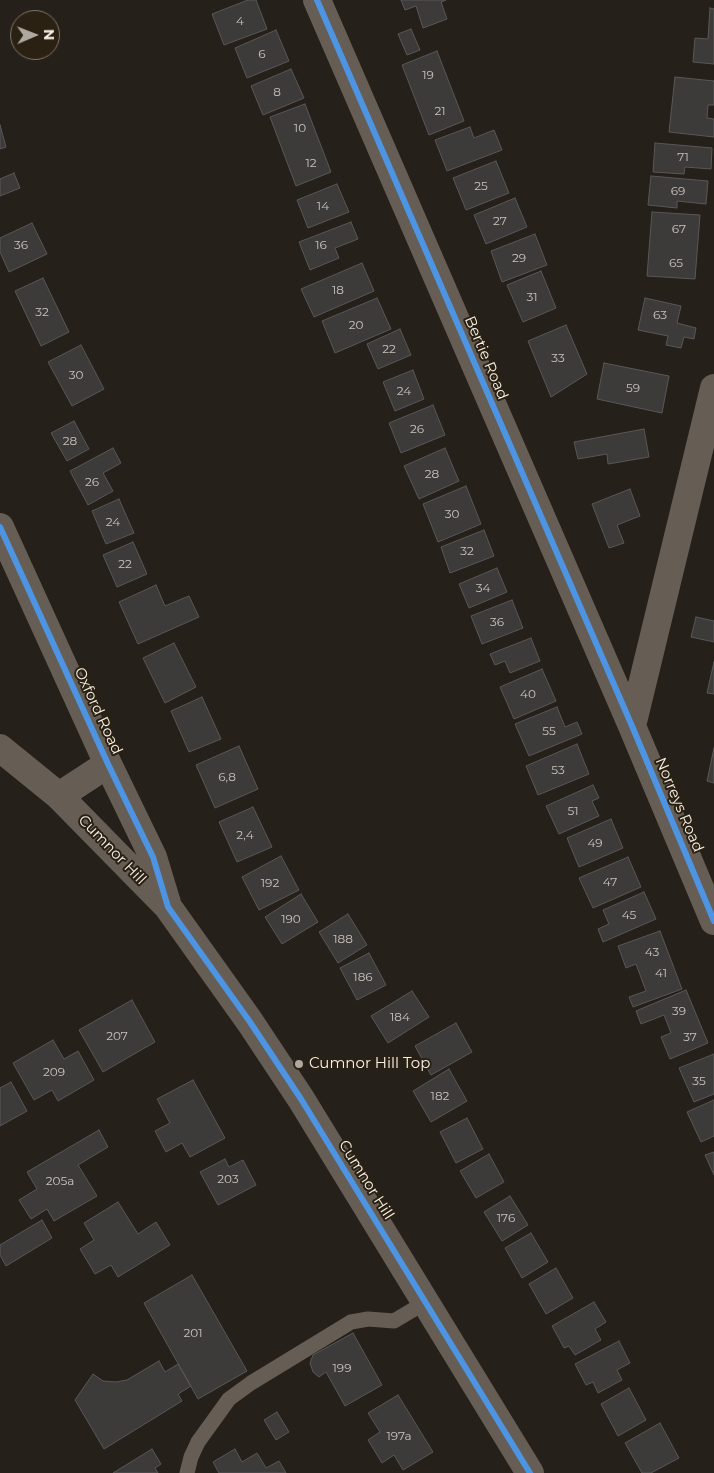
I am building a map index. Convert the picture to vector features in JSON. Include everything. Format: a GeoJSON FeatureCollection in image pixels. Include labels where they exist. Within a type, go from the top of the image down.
{"type":"FeatureCollection","features":[{"type":"Feature","properties":{"kind":"street","name":"Bertie Road"},"geometry":{"type":"LineString","coordinates":[[317,0],[632,726]]}},
{"type":"Feature","properties":{"kind":"street"},"geometry":{"type":"LineString","coordinates":[[632,726],[714,388]]}},
{"type":"Feature","properties":{"kind":"street","name":"Oxford Road"},"geometry":{"type":"LineString","coordinates":[[0,527],[108,764],[153,856],[168,907]]}},
{"type":"Feature","properties":{"kind":"street","name":"Norreys Road"},"geometry":{"type":"LineString","coordinates":[[632,726],[714,921]]}},
{"type":"Feature","properties":{"kind":"street","name":"Cumnor Hill"},"geometry":{"type":"LineString","coordinates":[[0,748],[60,796],[168,907],[250,1022],[301,1098],[530,1473]]}},
{"type":"Feature","properties":{"kind":"street"},"geometry":{"type":"LineString","coordinates":[[60,796],[108,764]]}},
{"type":"Feature","properties":{"kind":"lane"},"geometry":{"type":"LineString","coordinates":[[187,1473],[190,1458],[198,1442],[229,1399],[352,1322],[368,1319],[394,1321],[426,1302]]}},
{"type":"Feature","properties":{"kind":"building"},"geometry":{"type":"Polygon","coordinates":[[[248,0],[256,0],[267,29],[224,45],[212,14],[248,0]]]}},
{"type":"Feature","properties":{"kind":"building"},"geometry":{"type":"Polygon","coordinates":[[[401,0],[446,0],[441,2],[447,19],[423,28],[416,6],[405,10],[401,0]]]}},
{"type":"Feature","properties":{"kind":"building"},"geometry":{"type":"Polygon","coordinates":[[[710,8],[714,9],[714,64],[693,62],[695,38],[708,39],[710,8]]]}},
{"type":"Feature","properties":{"kind":"building"},"geometry":{"type":"Polygon","coordinates":[[[411,29],[420,50],[407,55],[398,34],[411,29]]]}},
{"type":"Feature","properties":{"kind":"building"},"geometry":{"type":"Polygon","coordinates":[[[276,30],[289,61],[247,78],[235,48],[276,30]]]}},
{"type":"Feature","properties":{"kind":"building"},"geometry":{"type":"Polygon","coordinates":[[[437,51],[464,121],[429,135],[402,65],[437,51]]]}},
{"type":"Feature","properties":{"kind":"building"},"geometry":{"type":"Polygon","coordinates":[[[291,69],[304,98],[263,115],[251,86],[291,69]]]}},
{"type":"Feature","properties":{"kind":"building"},"geometry":{"type":"Polygon","coordinates":[[[675,77],[714,81],[714,105],[708,105],[707,118],[714,119],[714,137],[669,132],[675,77]]]}},
{"type":"Feature","properties":{"kind":"building"},"geometry":{"type":"Polygon","coordinates":[[[305,104],[331,172],[296,186],[270,117],[305,104]]]}},
{"type":"Feature","properties":{"kind":"building"},"geometry":{"type":"Polygon","coordinates":[[[0,125],[6,147],[0,149],[0,125]]]}},
{"type":"Feature","properties":{"kind":"building"},"geometry":{"type":"Polygon","coordinates":[[[470,127],[474,138],[494,130],[502,150],[447,171],[435,140],[470,127]]]}},
{"type":"Feature","properties":{"kind":"building"},"geometry":{"type":"Polygon","coordinates":[[[655,143],[712,148],[711,169],[685,167],[684,174],[653,172],[655,143]]]}},
{"type":"Feature","properties":{"kind":"building"},"geometry":{"type":"Polygon","coordinates":[[[496,161],[509,193],[466,210],[453,178],[496,161]]]}},
{"type":"Feature","properties":{"kind":"building"},"geometry":{"type":"Polygon","coordinates":[[[14,173],[20,188],[0,196],[0,179],[14,173]]]}},
{"type":"Feature","properties":{"kind":"building"},"geometry":{"type":"Polygon","coordinates":[[[651,176],[708,181],[706,204],[677,201],[677,208],[648,205],[651,176]]]}},
{"type":"Feature","properties":{"kind":"building"},"geometry":{"type":"Polygon","coordinates":[[[337,184],[349,212],[308,228],[297,200],[337,184]]]}},
{"type":"Feature","properties":{"kind":"building"},"geometry":{"type":"Polygon","coordinates":[[[515,198],[527,227],[486,244],[474,215],[515,198]]]}},
{"type":"Feature","properties":{"kind":"building"},"geometry":{"type":"Polygon","coordinates":[[[652,212],[700,215],[695,279],[647,276],[652,212]]]}},
{"type":"Feature","properties":{"kind":"building"},"geometry":{"type":"Polygon","coordinates":[[[351,222],[358,239],[335,248],[339,258],[310,270],[299,242],[351,222]]]}},
{"type":"Feature","properties":{"kind":"building"},"geometry":{"type":"Polygon","coordinates":[[[32,223],[47,254],[9,272],[0,252],[0,238],[32,223]]]}},
{"type":"Feature","properties":{"kind":"building"},"geometry":{"type":"Polygon","coordinates":[[[535,234],[547,265],[502,282],[491,251],[535,234]]]}},
{"type":"Feature","properties":{"kind":"building"},"geometry":{"type":"Polygon","coordinates":[[[362,263],[374,291],[314,317],[301,289],[362,263]]]}},
{"type":"Feature","properties":{"kind":"building"},"geometry":{"type":"Polygon","coordinates":[[[541,271],[556,308],[523,322],[507,285],[541,271]]]}},
{"type":"Feature","properties":{"kind":"building"},"geometry":{"type":"Polygon","coordinates":[[[43,278],[69,332],[41,346],[15,291],[43,278]]]}},
{"type":"Feature","properties":{"kind":"building"},"geometry":{"type":"Polygon","coordinates":[[[377,298],[391,329],[335,353],[322,321],[377,298]]]}},
{"type":"Feature","properties":{"kind":"building"},"geometry":{"type":"Polygon","coordinates":[[[645,298],[681,306],[677,323],[696,328],[694,339],[684,337],[681,348],[666,345],[668,336],[638,330],[645,298]]]}},
{"type":"Feature","properties":{"kind":"building"},"geometry":{"type":"Polygon","coordinates":[[[566,325],[587,374],[551,397],[528,341],[566,325]]]}},
{"type":"Feature","properties":{"kind":"building"},"geometry":{"type":"Polygon","coordinates":[[[400,329],[411,355],[378,369],[367,344],[400,329]]]}},
{"type":"Feature","properties":{"kind":"building"},"geometry":{"type":"Polygon","coordinates":[[[81,345],[104,389],[72,406],[48,362],[81,345]]]}},
{"type":"Feature","properties":{"kind":"building"},"geometry":{"type":"Polygon","coordinates":[[[604,363],[669,376],[662,413],[597,399],[604,363]]]}},
{"type":"Feature","properties":{"kind":"building"},"geometry":{"type":"Polygon","coordinates":[[[413,370],[424,399],[395,411],[383,382],[413,370]]]}},
{"type":"Feature","properties":{"kind":"building"},"geometry":{"type":"Polygon","coordinates":[[[433,405],[445,435],[401,453],[389,423],[433,405]]]}},
{"type":"Feature","properties":{"kind":"building"},"geometry":{"type":"Polygon","coordinates":[[[74,421],[89,449],[67,461],[51,433],[74,421]]]}},
{"type":"Feature","properties":{"kind":"building"},"geometry":{"type":"Polygon","coordinates":[[[644,429],[649,457],[608,464],[607,454],[578,459],[574,442],[644,429]]]}},
{"type":"Feature","properties":{"kind":"building"},"geometry":{"type":"Polygon","coordinates":[[[113,448],[121,463],[103,473],[113,491],[88,505],[70,471],[113,448]]]}},
{"type":"Feature","properties":{"kind":"building"},"geometry":{"type":"Polygon","coordinates":[[[445,448],[459,481],[419,499],[404,466],[445,448]]]}},
{"type":"Feature","properties":{"kind":"building"},"geometry":{"type":"Polygon","coordinates":[[[466,486],[481,524],[438,542],[423,504],[466,486]]]}},
{"type":"Feature","properties":{"kind":"building"},"geometry":{"type":"Polygon","coordinates":[[[630,489],[640,516],[617,525],[624,543],[609,548],[592,504],[630,489]]]}},
{"type":"Feature","properties":{"kind":"building"},"geometry":{"type":"Polygon","coordinates":[[[119,499],[134,533],[106,544],[92,511],[119,499]]]}},
{"type":"Feature","properties":{"kind":"building"},"geometry":{"type":"Polygon","coordinates":[[[484,530],[494,556],[450,573],[441,547],[484,530]]]}},
{"type":"Feature","properties":{"kind":"building"},"geometry":{"type":"Polygon","coordinates":[[[133,542],[147,574],[117,587],[103,555],[133,542]]]}},
{"type":"Feature","properties":{"kind":"building"},"geometry":{"type":"Polygon","coordinates":[[[497,568],[507,592],[469,608],[459,584],[497,568]]]}},
{"type":"Feature","properties":{"kind":"building"},"geometry":{"type":"Polygon","coordinates":[[[156,585],[165,606],[189,596],[199,617],[138,644],[119,602],[156,585]]]}},
{"type":"Feature","properties":{"kind":"building"},"geometry":{"type":"Polygon","coordinates":[[[512,600],[523,628],[482,644],[471,616],[512,600]]]}},
{"type":"Feature","properties":{"kind":"building"},"geometry":{"type":"Polygon","coordinates":[[[696,617],[714,621],[714,642],[691,637],[696,617]]]}},
{"type":"Feature","properties":{"kind":"building"},"geometry":{"type":"Polygon","coordinates":[[[531,638],[540,661],[510,673],[505,661],[495,665],[490,654],[531,638]]]}},
{"type":"Feature","properties":{"kind":"building"},"geometry":{"type":"Polygon","coordinates":[[[174,643],[196,687],[165,703],[143,658],[174,643]]]}},
{"type":"Feature","properties":{"kind":"building"},"geometry":{"type":"Polygon","coordinates":[[[714,662],[714,694],[707,693],[714,662]]]}},
{"type":"Feature","properties":{"kind":"building"},"geometry":{"type":"Polygon","coordinates":[[[542,669],[556,701],[514,719],[500,687],[542,669]]]}},
{"type":"Feature","properties":{"kind":"building"},"geometry":{"type":"Polygon","coordinates":[[[202,697],[221,739],[189,752],[171,711],[202,697]]]}},
{"type":"Feature","properties":{"kind":"building"},"geometry":{"type":"Polygon","coordinates":[[[557,707],[565,727],[577,722],[582,734],[529,756],[515,724],[557,707]]]}},
{"type":"Feature","properties":{"kind":"building"},"geometry":{"type":"Polygon","coordinates":[[[577,744],[589,774],[538,795],[526,766],[577,744]]]}},
{"type":"Feature","properties":{"kind":"building"},"geometry":{"type":"Polygon","coordinates":[[[239,746],[258,789],[215,808],[196,765],[239,746]]]}},
{"type":"Feature","properties":{"kind":"building"},"geometry":{"type":"Polygon","coordinates":[[[714,748],[714,783],[707,781],[714,748]]]}},
{"type":"Feature","properties":{"kind":"building"},"geometry":{"type":"Polygon","coordinates":[[[593,785],[599,798],[592,801],[599,816],[559,834],[546,806],[593,785]]]}},
{"type":"Feature","properties":{"kind":"building"},"geometry":{"type":"Polygon","coordinates":[[[253,807],[272,847],[237,862],[219,822],[253,807]]]}},
{"type":"Feature","properties":{"kind":"building"},"geometry":{"type":"Polygon","coordinates":[[[611,819],[623,848],[579,867],[567,838],[611,819]]]}},
{"type":"Feature","properties":{"kind":"building"},"geometry":{"type":"Polygon","coordinates":[[[281,856],[299,890],[259,910],[242,877],[281,856]]]}},
{"type":"Feature","properties":{"kind":"building"},"geometry":{"type":"Polygon","coordinates":[[[628,857],[641,887],[593,908],[579,878],[628,857]]]}},
{"type":"Feature","properties":{"kind":"building"},"geometry":{"type":"Polygon","coordinates":[[[644,892],[656,919],[603,942],[598,929],[609,924],[603,910],[644,892]]]}},
{"type":"Feature","properties":{"kind":"building"},"geometry":{"type":"Polygon","coordinates":[[[301,894],[318,922],[282,944],[265,917],[301,894]]]}},
{"type":"Feature","properties":{"kind":"building"},"geometry":{"type":"Polygon","coordinates":[[[348,914],[367,945],[338,963],[319,932],[348,914]]]}},
{"type":"Feature","properties":{"kind":"building"},"geometry":{"type":"Polygon","coordinates":[[[660,931],[682,989],[633,1007],[629,997],[646,991],[636,964],[626,968],[618,946],[660,931]]]}},
{"type":"Feature","properties":{"kind":"building"},"geometry":{"type":"Polygon","coordinates":[[[369,953],[386,985],[357,1000],[340,968],[369,953]]]}},
{"type":"Feature","properties":{"kind":"building"},"geometry":{"type":"Polygon","coordinates":[[[686,990],[708,1043],[670,1059],[661,1037],[671,1033],[664,1015],[641,1024],[636,1011],[686,990]]]}},
{"type":"Feature","properties":{"kind":"building"},"geometry":{"type":"Polygon","coordinates":[[[412,991],[429,1017],[388,1043],[371,1016],[412,991]]]}},
{"type":"Feature","properties":{"kind":"building"},"geometry":{"type":"Polygon","coordinates":[[[132,1000],[155,1042],[103,1072],[79,1030],[132,1000]]]}},
{"type":"Feature","properties":{"kind":"building"},"geometry":{"type":"Polygon","coordinates":[[[456,1023],[472,1052],[431,1075],[415,1046],[456,1023]]]}},
{"type":"Feature","properties":{"kind":"building"},"geometry":{"type":"Polygon","coordinates":[[[53,1040],[64,1059],[78,1051],[94,1080],[58,1101],[52,1090],[34,1100],[13,1063],[53,1040]]]}},
{"type":"Feature","properties":{"kind":"building"},"geometry":{"type":"Polygon","coordinates":[[[714,1054],[714,1094],[694,1102],[679,1068],[714,1054]]]}},
{"type":"Feature","properties":{"kind":"building"},"geometry":{"type":"Polygon","coordinates":[[[449,1069],[467,1101],[431,1122],[413,1091],[449,1069]]]}},
{"type":"Feature","properties":{"kind":"building"},"geometry":{"type":"Polygon","coordinates":[[[193,1080],[225,1138],[190,1157],[182,1143],[166,1152],[155,1131],[170,1123],[157,1099],[193,1080]]]}},
{"type":"Feature","properties":{"kind":"building"},"geometry":{"type":"Polygon","coordinates":[[[11,1082],[27,1111],[0,1126],[0,1088],[11,1082]]]}},
{"type":"Feature","properties":{"kind":"building"},"geometry":{"type":"Polygon","coordinates":[[[714,1100],[714,1136],[701,1142],[687,1112],[714,1100]]]}},
{"type":"Feature","properties":{"kind":"building"},"geometry":{"type":"Polygon","coordinates":[[[467,1118],[483,1149],[456,1163],[440,1132],[467,1118]]]}},
{"type":"Feature","properties":{"kind":"building"},"geometry":{"type":"Polygon","coordinates":[[[99,1130],[108,1147],[78,1165],[97,1196],[54,1221],[47,1209],[31,1219],[19,1200],[37,1189],[27,1172],[99,1130]]]}},
{"type":"Feature","properties":{"kind":"building"},"geometry":{"type":"Polygon","coordinates":[[[714,1152],[714,1175],[705,1155],[714,1152]]]}},
{"type":"Feature","properties":{"kind":"building"},"geometry":{"type":"Polygon","coordinates":[[[489,1154],[504,1182],[476,1198],[460,1171],[489,1154]]]}},
{"type":"Feature","properties":{"kind":"building"},"geometry":{"type":"Polygon","coordinates":[[[225,1159],[229,1167],[243,1160],[256,1185],[218,1205],[200,1172],[225,1159]]]}},
{"type":"Feature","properties":{"kind":"building"},"geometry":{"type":"Polygon","coordinates":[[[510,1196],[528,1225],[502,1241],[484,1212],[510,1196]]]}},
{"type":"Feature","properties":{"kind":"building"},"geometry":{"type":"Polygon","coordinates":[[[118,1202],[138,1234],[156,1222],[170,1245],[118,1277],[111,1265],[95,1274],[80,1249],[94,1240],[84,1223],[118,1202]]]}},
{"type":"Feature","properties":{"kind":"building"},"geometry":{"type":"Polygon","coordinates":[[[42,1220],[52,1238],[6,1266],[0,1255],[0,1245],[42,1220]]]}},
{"type":"Feature","properties":{"kind":"building"},"geometry":{"type":"Polygon","coordinates":[[[531,1233],[548,1262],[522,1278],[505,1248],[531,1233]]]}},
{"type":"Feature","properties":{"kind":"building"},"geometry":{"type":"Polygon","coordinates":[[[556,1268],[573,1298],[546,1314],[529,1284],[556,1268]]]}},
{"type":"Feature","properties":{"kind":"building"},"geometry":{"type":"Polygon","coordinates":[[[192,1275],[247,1371],[198,1399],[144,1303],[192,1275]]]}},
{"type":"Feature","properties":{"kind":"building"},"geometry":{"type":"Polygon","coordinates":[[[594,1302],[606,1322],[595,1329],[601,1340],[575,1355],[569,1346],[564,1348],[552,1326],[594,1302]]]}},
{"type":"Feature","properties":{"kind":"building"},"geometry":{"type":"Polygon","coordinates":[[[353,1333],[382,1385],[345,1406],[326,1372],[319,1377],[313,1372],[310,1363],[313,1355],[353,1333]]]}},
{"type":"Feature","properties":{"kind":"building"},"geometry":{"type":"Polygon","coordinates":[[[619,1341],[630,1363],[617,1370],[622,1380],[598,1393],[593,1382],[586,1385],[575,1364],[619,1341]]]}},
{"type":"Feature","properties":{"kind":"building"},"geometry":{"type":"Polygon","coordinates":[[[159,1361],[165,1372],[178,1364],[191,1386],[178,1394],[182,1401],[104,1449],[75,1400],[93,1374],[103,1381],[116,1382],[127,1380],[159,1361]]]}},
{"type":"Feature","properties":{"kind":"building"},"geometry":{"type":"Polygon","coordinates":[[[629,1388],[646,1420],[618,1436],[601,1404],[629,1388]]]}},
{"type":"Feature","properties":{"kind":"building"},"geometry":{"type":"Polygon","coordinates":[[[398,1395],[433,1452],[403,1470],[394,1455],[382,1463],[368,1440],[380,1432],[368,1413],[398,1395]]]}},
{"type":"Feature","properties":{"kind":"building"},"geometry":{"type":"Polygon","coordinates":[[[277,1412],[289,1432],[276,1440],[264,1420],[277,1412]]]}},
{"type":"Feature","properties":{"kind":"building"},"geometry":{"type":"Polygon","coordinates":[[[660,1423],[679,1458],[651,1473],[642,1473],[625,1443],[660,1423]]]}},
{"type":"Feature","properties":{"kind":"building"},"geometry":{"type":"Polygon","coordinates":[[[152,1449],[161,1464],[155,1468],[158,1473],[113,1473],[152,1449]]]}},
{"type":"Feature","properties":{"kind":"building"},"geometry":{"type":"Polygon","coordinates":[[[235,1449],[242,1462],[257,1453],[266,1468],[279,1461],[286,1473],[219,1473],[213,1462],[235,1449]]]}},
{"type":"Feature","properties":{"kind":"cycle path"},"geometry":{"type":"LineString","coordinates":[[317,0],[632,726],[714,921]]}},
{"type":"Feature","properties":{"kind":"cycle path"},"geometry":{"type":"LineString","coordinates":[[0,527],[108,764],[153,857],[168,907],[250,1022],[301,1099],[530,1473]]}},
{"type":"Feature","properties":{"kind":"place","name":"Cumnor Hill Top"},"geometry":{"type":"Point","coordinates":[299,1064]}}]}
